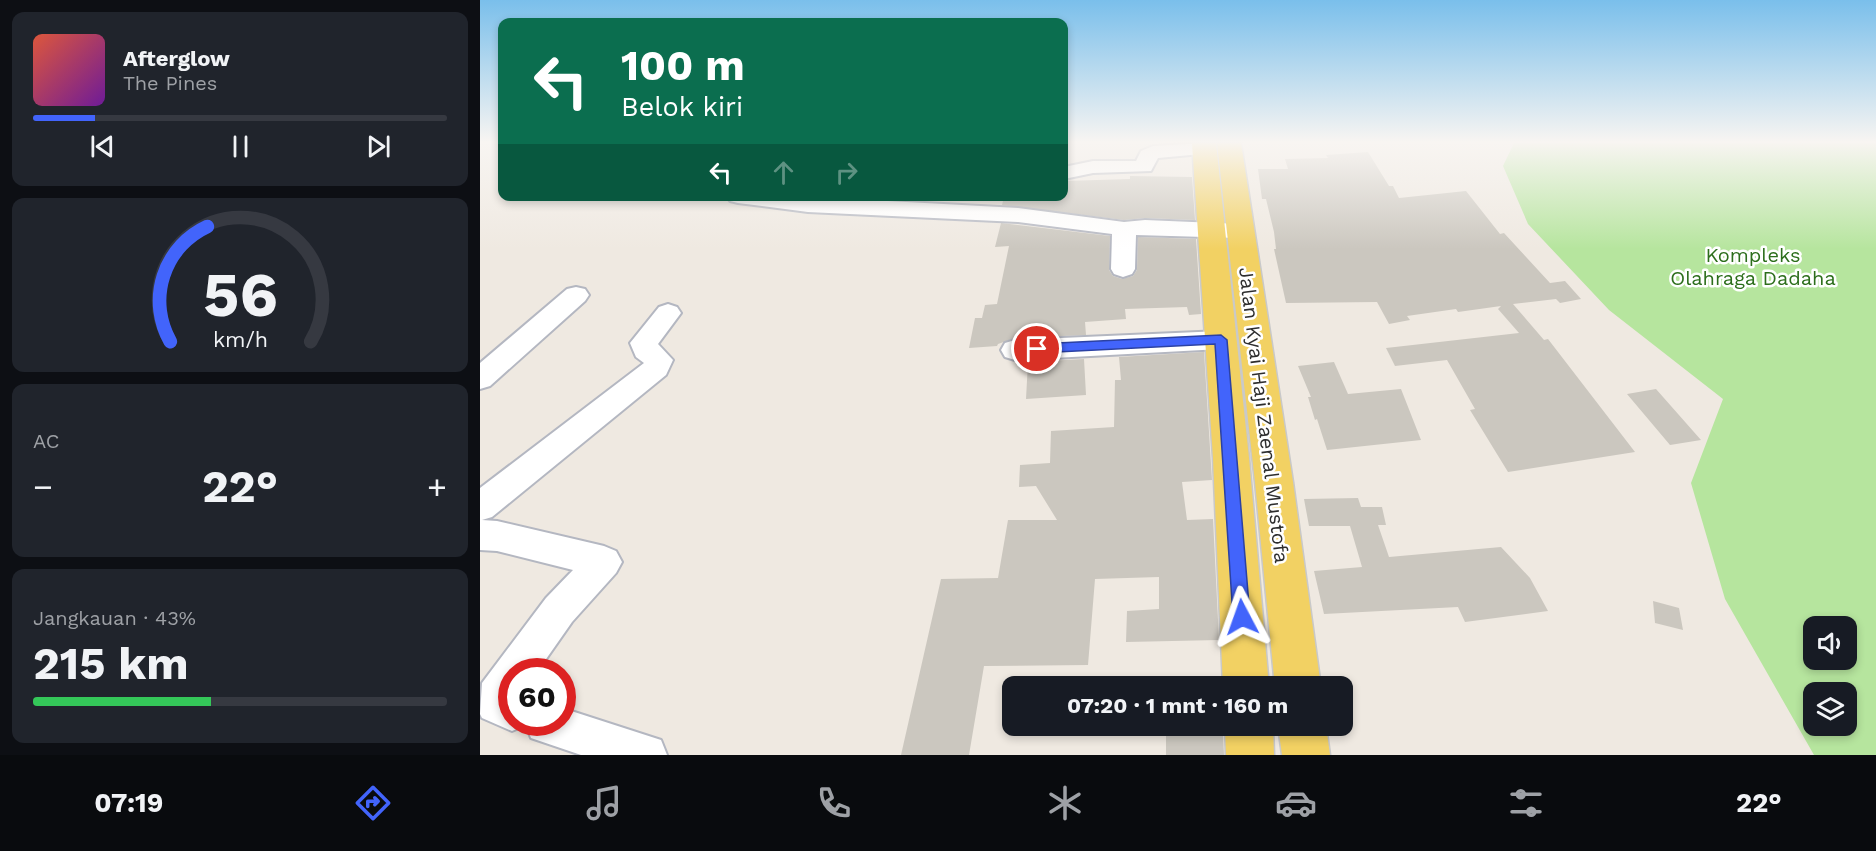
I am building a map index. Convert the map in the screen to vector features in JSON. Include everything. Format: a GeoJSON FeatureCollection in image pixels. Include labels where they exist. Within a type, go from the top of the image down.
{"type":"FeatureCollection","features":[{"type":"Feature","properties":{"kind":"main road","name":"Jalan Kyai Haji Zaenal Mustofa"},"geometry":{"type":"LineString","coordinates":[[1218,178],[1226,230],[1271,459],[1297,676]]}},
{"type":"Feature","properties":{"kind":"main road","name":"Jalan Kyai Haji Zaenal Mustofa"},"geometry":{"type":"LineString","coordinates":[[1226,230],[1221,340],[1245,676]]}},
{"type":"Feature","properties":{"kind":"main road"},"geometry":{"type":"LineString","coordinates":[[1231,458],[1271,459]]}},
{"type":"Feature","properties":{"kind":"main road"},"geometry":{"type":"LineString","coordinates":[[1250,736],[1251,755]]}},
{"type":"Feature","properties":{"kind":"main road"},"geometry":{"type":"LineString","coordinates":[[1303,736],[1306,755]]}},
{"type":"Feature","properties":{"kind":"street"},"geometry":{"type":"LineString","coordinates":[[777,201],[808,205],[1018,215],[1124,229],[1145,227],[1226,230]]}},
{"type":"Feature","properties":{"kind":"street"},"geometry":{"type":"LineString","coordinates":[[1123,269],[1124,229]]}},
{"type":"Feature","properties":{"kind":"street"},"geometry":{"type":"LineString","coordinates":[[480,379],[576,295]]}},
{"type":"Feature","properties":{"kind":"street"},"geometry":{"type":"LineString","coordinates":[[480,507],[656,368],[659,360],[646,350],[644,343],[668,313]]}},
{"type":"Feature","properties":{"kind":"street"},"geometry":{"type":"LineString","coordinates":[[1015,350],[1221,340]]}},
{"type":"Feature","properties":{"kind":"street"},"geometry":{"type":"LineString","coordinates":[[480,535],[497,536],[604,562],[560,610],[523,658]]}},
{"type":"Feature","properties":{"kind":"street"},"geometry":{"type":"LineString","coordinates":[[576,733],[646,755]]}},
{"type":"Feature","properties":{"kind":"green space","name":"Kompleks Olahraga Dadaha"},"geometry":{"type":"Polygon","coordinates":[[[1508,178],[1876,178],[1876,755],[1814,755],[1803,736],[1857,736],[1857,682],[1803,682],[1803,736],[1725,599],[1691,483],[1723,399],[1609,310],[1528,224],[1508,178]]]}},
{"type":"Feature","properties":{"kind":"building"},"geometry":{"type":"Polygon","coordinates":[[[1192,178],[1195,220],[1145,218],[1124,220],[1002,205],[1003,201],[1068,201],[1068,181],[1192,178]]]}},
{"type":"Feature","properties":{"kind":"building"},"geometry":{"type":"Polygon","coordinates":[[[1259,178],[1384,178],[1389,186],[1393,186],[1399,198],[1466,191],[1500,234],[1504,233],[1550,283],[1565,281],[1581,299],[1560,303],[1556,299],[1513,304],[1544,340],[1548,339],[1635,452],[1508,472],[1470,410],[1475,409],[1447,360],[1395,366],[1386,348],[1519,333],[1498,309],[1501,306],[1407,316],[1410,320],[1389,324],[1377,302],[1286,303],[1274,249],[1276,249],[1274,232],[1266,199],[1262,199],[1259,178]]]}},
{"type":"Feature","properties":{"kind":"building"},"geometry":{"type":"Polygon","coordinates":[[[1001,223],[1110,236],[1109,270],[1113,276],[1122,279],[1133,276],[1137,270],[1138,237],[1196,239],[1201,314],[1189,315],[1187,307],[1125,309],[1126,319],[1085,322],[1086,335],[1015,338],[997,346],[969,348],[975,318],[982,318],[985,305],[997,304],[1009,246],[995,247],[1001,223]]]}},
{"type":"Feature","properties":{"kind":"building"},"geometry":{"type":"Polygon","coordinates":[[[1204,352],[1212,480],[1182,482],[1187,520],[1213,519],[1219,640],[1126,642],[1127,611],[1159,609],[1159,577],[1095,579],[1088,665],[984,666],[969,755],[901,755],[941,579],[998,578],[1008,520],[1057,520],[1036,486],[1019,487],[1020,465],[1050,463],[1051,431],[1114,427],[1115,380],[1121,380],[1119,357],[1204,352]]]}},
{"type":"Feature","properties":{"kind":"building"},"geometry":{"type":"Polygon","coordinates":[[[1084,359],[1086,395],[1026,399],[1028,362],[1084,359]]]}},
{"type":"Feature","properties":{"kind":"building"},"geometry":{"type":"Polygon","coordinates":[[[1334,362],[1348,394],[1401,389],[1421,440],[1327,450],[1308,397],[1311,397],[1298,366],[1334,362]]]}},
{"type":"Feature","properties":{"kind":"building"},"geometry":{"type":"Polygon","coordinates":[[[1656,389],[1701,440],[1670,445],[1627,394],[1656,389]]]}},
{"type":"Feature","properties":{"kind":"building"},"geometry":{"type":"Polygon","coordinates":[[[1358,498],[1361,507],[1382,507],[1386,525],[1378,525],[1389,557],[1501,547],[1530,578],[1548,611],[1465,622],[1458,607],[1324,614],[1314,571],[1362,567],[1350,526],[1309,526],[1304,499],[1358,498]]]}},
{"type":"Feature","properties":{"kind":"building"},"geometry":{"type":"Polygon","coordinates":[[[1653,601],[1679,608],[1683,630],[1655,623],[1653,601]]]}},
{"type":"Feature","properties":{"kind":"building"},"geometry":{"type":"Polygon","coordinates":[[[1166,736],[1223,736],[1224,755],[1166,755],[1166,736]]]}},
{"type":"Feature","properties":{"kind":"route"},"geometry":{"type":"LineString","coordinates":[[1037,349],[1221,340],[1242,617]]}}]}
